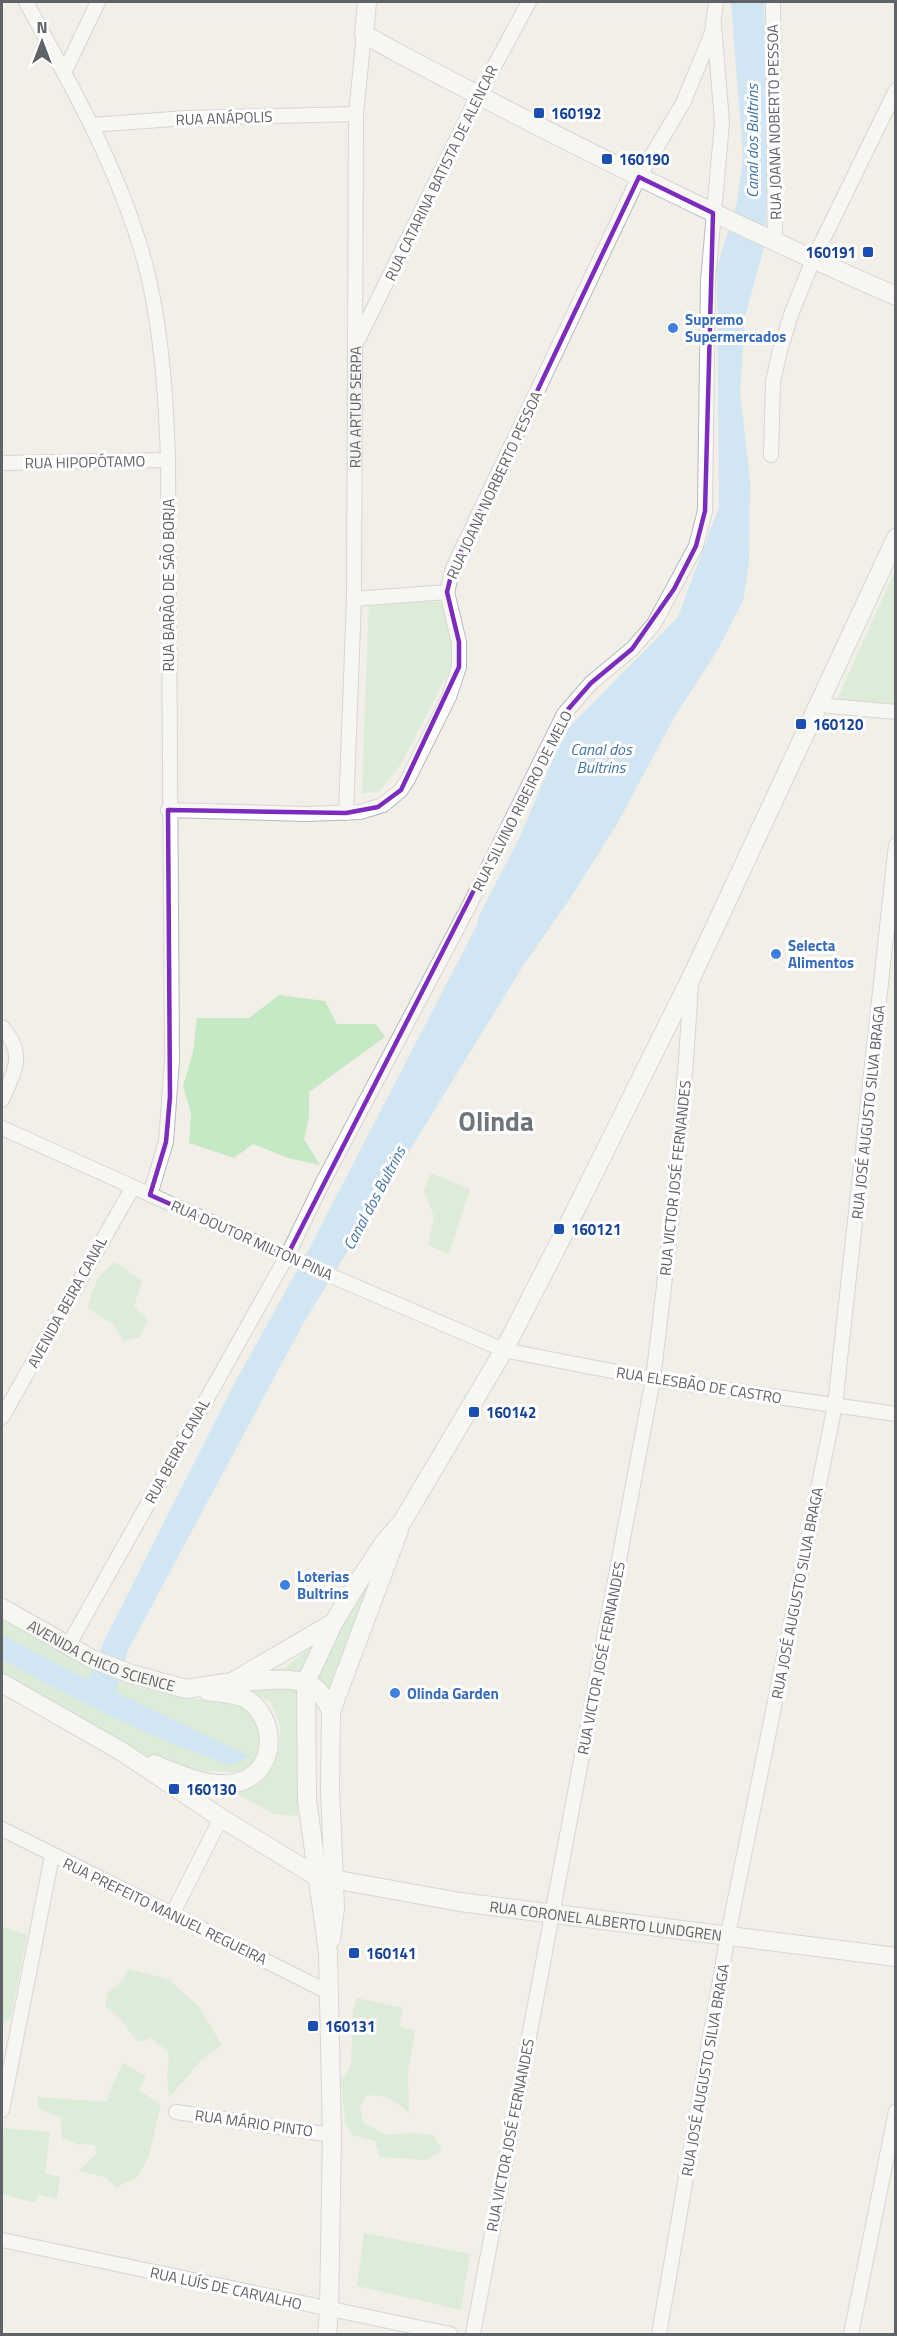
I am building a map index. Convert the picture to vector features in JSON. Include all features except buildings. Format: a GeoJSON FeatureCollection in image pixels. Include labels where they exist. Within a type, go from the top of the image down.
{"type":"FeatureCollection","features":[{"type":"Feature","properties":{"kind":"main road","name":"RUA ARTUR SERPA"},"geometry":{"type":"LineString","coordinates":[[364,34],[367,2]]}},
{"type":"Feature","properties":{"kind":"main road"},"geometry":{"type":"LineString","coordinates":[[364,34],[478,96],[639,177],[813,260],[896,296]]}},
{"type":"Feature","properties":{"kind":"main road"},"geometry":{"type":"LineString","coordinates":[[327,2334],[332,2134],[328,1952],[335,1919],[307,1800],[306,1682],[334,1622],[368,1565],[402,1522],[504,1350],[692,976],[896,538]]}},
{"type":"Feature","properties":{"kind":"main road"},"geometry":{"type":"LineString","coordinates":[[325,1878],[331,1711],[402,1522]]}},
{"type":"Feature","properties":{"kind":"main road","name":"AVENIDA CHICO SCIENCE"},"geometry":{"type":"LineString","coordinates":[[2,1608],[92,1659],[160,1683],[186,1689],[232,1682],[303,1643],[334,1622]]}},
{"type":"Feature","properties":{"kind":"main road"},"geometry":{"type":"LineString","coordinates":[[232,1682],[277,1680],[306,1682],[321,1694],[331,1711]]}},
{"type":"Feature","properties":{"kind":"main road"},"geometry":{"type":"LineString","coordinates":[[2,1683],[121,1751],[221,1818],[325,1878]]}},
{"type":"Feature","properties":{"kind":"main road"},"geometry":{"type":"LineString","coordinates":[[121,1751],[178,1774],[207,1781],[228,1784],[239,1782],[253,1774],[266,1758],[270,1738],[265,1720],[253,1705],[238,1696],[186,1689]]}},
{"type":"Feature","properties":{"kind":"main road","name":"RUA CORONEL ALBERTO LUNDGREN"},"geometry":{"type":"LineString","coordinates":[[325,1878],[460,1902],[896,1957]]}},
{"type":"Feature","properties":{"kind":"street","name":"RUA BARÃO DE SÃO BORJA"},"geometry":{"type":"LineString","coordinates":[[26,2],[92,126],[131,220],[148,275],[159,337],[168,460],[168,810],[172,1060],[166,1142],[150,1195]]}},
{"type":"Feature","properties":{"kind":"street"},"geometry":{"type":"LineString","coordinates":[[64,73],[98,2]]}},
{"type":"Feature","properties":{"kind":"street","name":"RUA CATARINA BATISTA DE ALENCAR"},"geometry":{"type":"LineString","coordinates":[[355,346],[478,96],[529,2]]}},
{"type":"Feature","properties":{"kind":"street","name":"RUA JOANA NORBERTO PESSOA"},"geometry":{"type":"LineString","coordinates":[[168,810],[346,813],[378,807],[401,790],[408,780],[455,681],[460,655],[447,592],[458,559],[639,177],[683,103],[714,25],[716,2]]}},
{"type":"Feature","properties":{"kind":"street","name":"RUA JOANA NOBERTO PESSOA"},"geometry":{"type":"LineString","coordinates":[[770,240],[773,2]]}},
{"type":"Feature","properties":{"kind":"street","name":"RUA SILVINO RIBEIRO DE MELO"},"geometry":{"type":"LineString","coordinates":[[291,1258],[324,1180],[465,915],[564,714],[591,683],[632,650],[654,624],[696,546],[705,511],[708,281],[716,214],[722,122],[714,25]]}},
{"type":"Feature","properties":{"kind":"street","name":"RUA ARTUR SERPA"},"geometry":{"type":"LineString","coordinates":[[346,813],[354,599],[356,114],[364,34]]}},
{"type":"Feature","properties":{"kind":"street"},"geometry":{"type":"LineString","coordinates":[[771,455],[771,396],[776,365],[792,312],[813,260],[896,90]]}},
{"type":"Feature","properties":{"kind":"street","name":"RUA ANÁPOLIS"},"geometry":{"type":"LineString","coordinates":[[92,126],[186,118],[356,114]]}},
{"type":"Feature","properties":{"kind":"street","name":"RUA HIPOPÓTAMO"},"geometry":{"type":"LineString","coordinates":[[2,463],[168,460]]}},
{"type":"Feature","properties":{"kind":"street"},"geometry":{"type":"LineString","coordinates":[[354,599],[447,592]]}},
{"type":"Feature","properties":{"kind":"street"},"geometry":{"type":"LineString","coordinates":[[818,705],[896,712]]}},
{"type":"Feature","properties":{"kind":"street","name":"RUA JOSÉ AUGUSTO SILVA BRAGA"},"geometry":{"type":"LineString","coordinates":[[659,2334],[728,1934],[835,1405],[896,845]]}},
{"type":"Feature","properties":{"kind":"street","name":"RUA VICTOR JOSÉ FERNANDES"},"geometry":{"type":"LineString","coordinates":[[473,2334],[653,1379],[668,1261],[692,976]]}},
{"type":"Feature","properties":{"kind":"street"},"geometry":{"type":"LineString","coordinates":[[2,1027],[11,1038],[16,1050],[14,1070],[2,1100]]}},
{"type":"Feature","properties":{"kind":"street","name":"RUA DOUTOR MILTON PINA"},"geometry":{"type":"LineString","coordinates":[[2,1128],[329,1275],[504,1350]]}},
{"type":"Feature","properties":{"kind":"street","name":"AVENIDA BEIRA CANAL"},"geometry":{"type":"LineString","coordinates":[[2,1417],[133,1187]]}},
{"type":"Feature","properties":{"kind":"street","name":"RUA BEIRA CANAL"},"geometry":{"type":"LineString","coordinates":[[68,1647],[291,1258]]}},
{"type":"Feature","properties":{"kind":"street","name":"RUA ELESBÃO DE CASTRO"},"geometry":{"type":"LineString","coordinates":[[504,1350],[653,1379],[896,1414]]}},
{"type":"Feature","properties":{"kind":"street"},"geometry":{"type":"LineString","coordinates":[[172,1914],[221,1818]]}},
{"type":"Feature","properties":{"kind":"street","name":"RUA PREFEITO MANUEL REGUEIRA"},"geometry":{"type":"LineString","coordinates":[[2,1829],[328,1992]]}},
{"type":"Feature","properties":{"kind":"street"},"geometry":{"type":"LineString","coordinates":[[2,2110],[52,1856]]}},
{"type":"Feature","properties":{"kind":"street"},"geometry":{"type":"LineString","coordinates":[[851,2334],[896,2111]]}},
{"type":"Feature","properties":{"kind":"street","name":"RUA MÁRIO PINTO"},"geometry":{"type":"LineString","coordinates":[[176,2112],[332,2134]]}},
{"type":"Feature","properties":{"kind":"street","name":"RUA LUÍS DE CARVALHO"},"geometry":{"type":"LineString","coordinates":[[2,2240],[450,2334]]}},
{"type":"Feature","properties":{"kind":"highlighted area"},"geometry":{"type":"Polygon","coordinates":[[[639,177],[713,213],[705,511],[696,546],[674,589],[632,649],[591,683],[564,714],[287,1256],[150,1195],[166,1142],[170,1097],[168,810],[346,813],[378,807],[401,790],[459,667],[459,642],[447,592],[453,568],[639,177]]]}},
{"type":"Feature","properties":{"kind":"green space"},"geometry":{"type":"Polygon","coordinates":[[[895,571],[895,707],[836,702],[895,571]]]}},
{"type":"Feature","properties":{"kind":"green space"},"geometry":{"type":"Polygon","coordinates":[[[369,598],[446,602],[455,660],[401,764],[380,791],[362,794],[369,598]]]}},
{"type":"Feature","properties":{"kind":"green space"},"geometry":{"type":"Polygon","coordinates":[[[279,995],[325,1001],[337,1024],[376,1024],[385,1037],[309,1092],[309,1117],[304,1139],[320,1165],[288,1158],[253,1144],[234,1158],[189,1143],[191,1113],[183,1086],[193,1052],[197,1018],[249,1018],[279,995]]]}},
{"type":"Feature","properties":{"kind":"green space"},"geometry":{"type":"Polygon","coordinates":[[[430,1173],[470,1189],[449,1254],[428,1245],[434,1217],[424,1191],[430,1173]]]}},
{"type":"Feature","properties":{"kind":"green space"},"geometry":{"type":"Polygon","coordinates":[[[114,1262],[142,1280],[134,1307],[148,1319],[140,1337],[124,1341],[114,1325],[88,1308],[96,1282],[114,1262]]]}},
{"type":"Feature","properties":{"kind":"green space"},"geometry":{"type":"Polygon","coordinates":[[[388,1550],[330,1698],[314,1679],[330,1640],[388,1550]]]}},
{"type":"Feature","properties":{"kind":"green space"},"geometry":{"type":"Polygon","coordinates":[[[2,1617],[101,1671],[140,1688],[184,1698],[238,1702],[253,1714],[265,1735],[257,1764],[241,1773],[194,1770],[119,1745],[2,1676],[2,1617]]]}},
{"type":"Feature","properties":{"kind":"green space"},"geometry":{"type":"Polygon","coordinates":[[[319,1640],[303,1677],[258,1674],[286,1667],[319,1640]]]}},
{"type":"Feature","properties":{"kind":"green space"},"geometry":{"type":"Polygon","coordinates":[[[297,1685],[298,1816],[274,1814],[233,1792],[279,1750],[280,1725],[270,1701],[238,1688],[297,1685]]]}},
{"type":"Feature","properties":{"kind":"green space"},"geometry":{"type":"Polygon","coordinates":[[[2,1927],[27,1935],[11,2018],[2,2025],[2,1927]]]}},
{"type":"Feature","properties":{"kind":"green space"},"geometry":{"type":"Polygon","coordinates":[[[128,1969],[168,1979],[198,2006],[222,2045],[202,2059],[169,2098],[167,2077],[169,2053],[152,2038],[138,2042],[119,2018],[105,2006],[108,1992],[123,1980],[128,1969]]]}},
{"type":"Feature","properties":{"kind":"green space"},"geometry":{"type":"Polygon","coordinates":[[[357,1998],[403,2008],[399,2026],[415,2031],[408,2072],[409,2113],[385,2097],[366,2096],[360,2107],[363,2122],[386,2135],[410,2133],[433,2135],[442,2150],[427,2160],[380,2157],[375,2141],[352,2135],[345,2121],[341,2081],[351,2065],[353,2012],[357,1998]]]}},
{"type":"Feature","properties":{"kind":"green space"},"geometry":{"type":"Polygon","coordinates":[[[123,2063],[146,2076],[139,2090],[161,2105],[148,2158],[137,2177],[117,2187],[104,2177],[79,2171],[96,2154],[95,2145],[77,2144],[62,2138],[61,2118],[38,2108],[38,2097],[107,2102],[123,2063]]]}},
{"type":"Feature","properties":{"kind":"green space"},"geometry":{"type":"Polygon","coordinates":[[[4,2128],[50,2132],[45,2173],[60,2177],[57,2199],[38,2194],[36,2203],[2,2194],[4,2128]]]}},
{"type":"Feature","properties":{"kind":"green space"},"geometry":{"type":"Polygon","coordinates":[[[364,2233],[470,2254],[461,2310],[357,2286],[364,2233]]]}},
{"type":"Feature","properties":{"kind":"water","name":"Canal dos Bultrins"},"geometry":{"type":"Polygon","coordinates":[[[731,2],[764,2],[769,180],[764,247],[745,317],[740,392],[750,479],[749,563],[743,601],[717,651],[675,716],[617,824],[573,894],[523,966],[304,1322],[128,1650],[116,1692],[251,1757],[229,1765],[113,1717],[2,1659],[2,1635],[88,1680],[105,1639],[232,1388],[309,1249],[477,925],[479,916],[520,836],[565,731],[678,617],[719,507],[717,267],[738,198],[743,156],[731,2]]]}},
{"type":"Feature","properties":{"kind":"place","name":"160192"},"geometry":{"type":"Point","coordinates":[539,113]}},
{"type":"Feature","properties":{"kind":"place","name":"160190"},"geometry":{"type":"Point","coordinates":[607,159]}},
{"type":"Feature","properties":{"kind":"place","name":"160191"},"geometry":{"type":"Point","coordinates":[868,252]}},
{"type":"Feature","properties":{"kind":"place","name":"Supremo Supermercados"},"geometry":{"type":"Point","coordinates":[673,328]}},
{"type":"Feature","properties":{"kind":"place","name":"160120"},"geometry":{"type":"Point","coordinates":[801,724]}},
{"type":"Feature","properties":{"kind":"place","name":"Selecta Alimentos"},"geometry":{"type":"Point","coordinates":[776,954]}},
{"type":"Feature","properties":{"kind":"place","name":"160121"},"geometry":{"type":"Point","coordinates":[559,1229]}},
{"type":"Feature","properties":{"kind":"place","name":"160142"},"geometry":{"type":"Point","coordinates":[474,1412]}},
{"type":"Feature","properties":{"kind":"place","name":"Loterias Bultrins"},"geometry":{"type":"Point","coordinates":[285,1585]}},
{"type":"Feature","properties":{"kind":"place","name":"Olinda Garden"},"geometry":{"type":"Point","coordinates":[395,1693]}},
{"type":"Feature","properties":{"kind":"place","name":"160130"},"geometry":{"type":"Point","coordinates":[174,1789]}},
{"type":"Feature","properties":{"kind":"place","name":"160141"},"geometry":{"type":"Point","coordinates":[354,1953]}},
{"type":"Feature","properties":{"kind":"place","name":"160131"},"geometry":{"type":"Point","coordinates":[313,2026]}},
{"type":"Feature","properties":{"kind":"district","name":"Olinda"},"geometry":{"type":"Point","coordinates":[496,1120]}}]}
